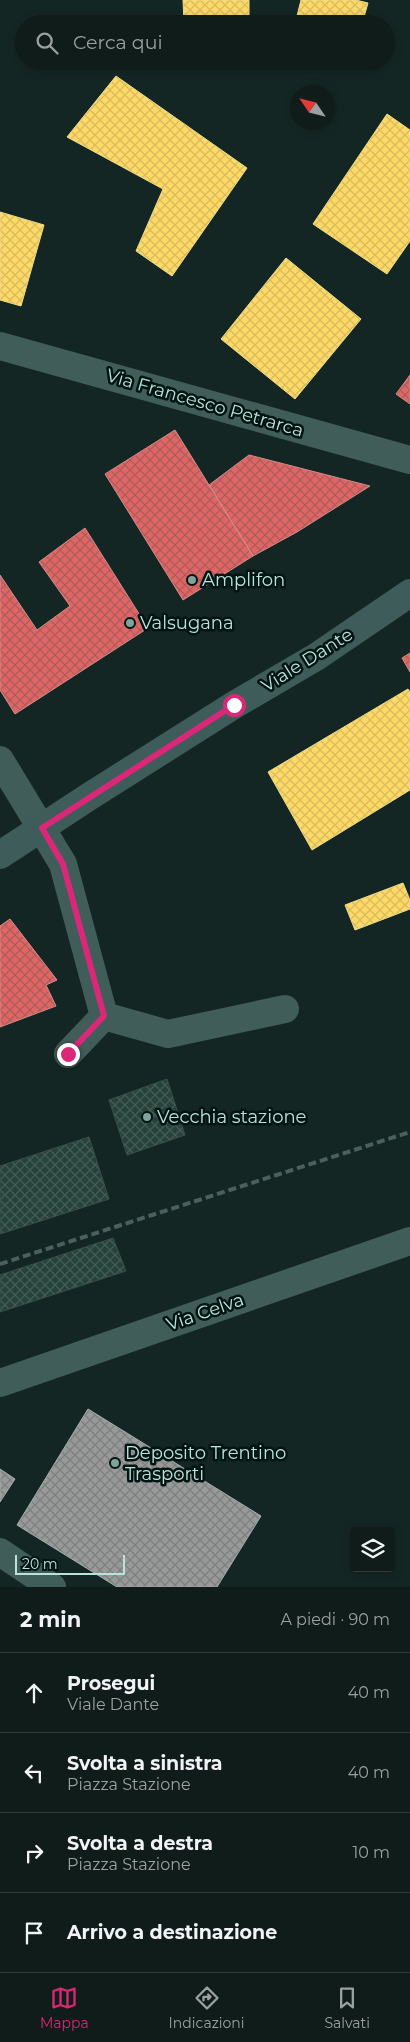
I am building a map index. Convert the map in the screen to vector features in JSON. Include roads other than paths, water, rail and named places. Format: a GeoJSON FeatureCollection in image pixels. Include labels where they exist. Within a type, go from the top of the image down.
{"type":"FeatureCollection","features":[{"type":"Feature","properties":{"kind":"main road","name":"Viale Dante"},"geometry":{"type":"LineString","coordinates":[[0,855],[234,705],[316,657],[410,593]]}},
{"type":"Feature","properties":{"kind":"street","name":"Via Francesco Petrarca"},"geometry":{"type":"LineString","coordinates":[[0,346],[410,460]]}},
{"type":"Feature","properties":{"kind":"street"},"geometry":{"type":"LineString","coordinates":[[0,760],[63,864],[104,1016]]}},
{"type":"Feature","properties":{"kind":"street"},"geometry":{"type":"LineString","coordinates":[[104,1016],[168,1034],[285,1010]]}},
{"type":"Feature","properties":{"kind":"street"},"geometry":{"type":"LineString","coordinates":[[68,1054],[104,1016]]}},
{"type":"Feature","properties":{"kind":"street","name":"Via Celva"},"geometry":{"type":"LineString","coordinates":[[0,1383],[410,1241]]}},
{"type":"Feature","properties":{"kind":"street"},"geometry":{"type":"LineString","coordinates":[[0,1552],[52,1587]]}},
{"type":"Feature","properties":{"kind":"railway"},"geometry":{"type":"LineString","coordinates":[[0,1264],[410,1132]]}},
{"type":"Feature","properties":{"kind":"place","name":"Amplifon"},"geometry":{"type":"Point","coordinates":[192,580]}},
{"type":"Feature","properties":{"kind":"place","name":"Valsugana"},"geometry":{"type":"Point","coordinates":[130,623]}},
{"type":"Feature","properties":{"kind":"place","name":"Vecchia stazione"},"geometry":{"type":"Point","coordinates":[147,1117]}},
{"type":"Feature","properties":{"kind":"place","name":"Deposito Trentino Trasporti"},"geometry":{"type":"Point","coordinates":[115,1463]}}]}
